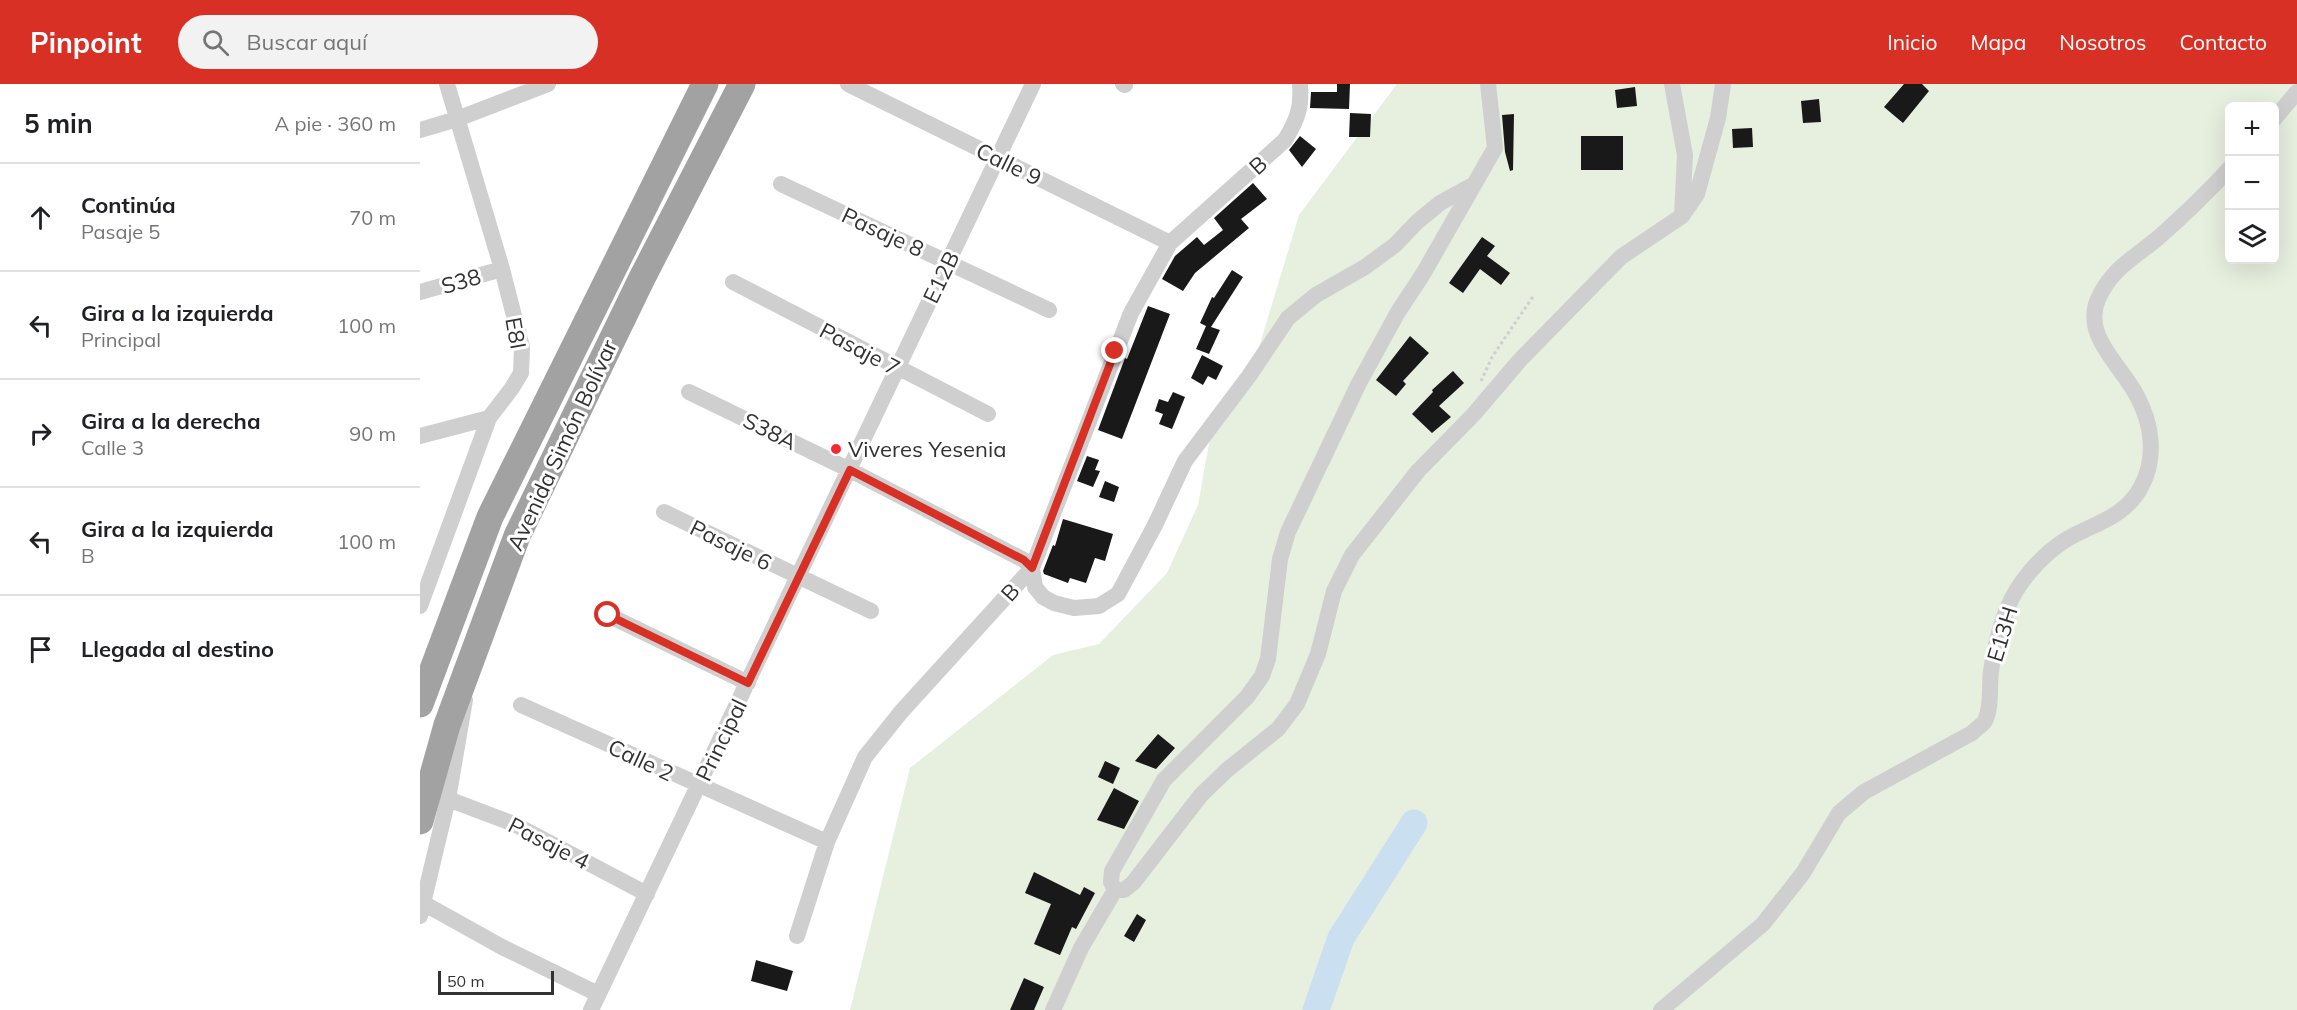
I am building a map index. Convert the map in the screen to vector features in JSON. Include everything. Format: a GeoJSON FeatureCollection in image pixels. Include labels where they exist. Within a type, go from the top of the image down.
{"type":"FeatureCollection","features":[{"type":"Feature","properties":{"kind":"highway","name":"Avenida Simón Bolívar"},"geometry":{"type":"LineString","coordinates":[[420,703],[490,517],[705,84]]}},
{"type":"Feature","properties":{"kind":"highway","name":"Avenida Simón Bolívar"},"geometry":{"type":"LineString","coordinates":[[420,821],[447,725],[517,536],[642,278],[742,84]]}},
{"type":"Feature","properties":{"kind":"highway"},"geometry":{"type":"LineString","coordinates":[[579,340],[591,340],[597,344],[599,351],[580,405]]}},
{"type":"Feature","properties":{"kind":"street","name":"E8I"},"geometry":{"type":"LineString","coordinates":[[420,606],[489,418],[512,388],[520,373],[522,347],[502,269],[447,84]]}},
{"type":"Feature","properties":{"kind":"street"},"geometry":{"type":"LineString","coordinates":[[420,130],[457,119],[548,84]]}},
{"type":"Feature","properties":{"kind":"street","name":"Calle 9"},"geometry":{"type":"LineString","coordinates":[[848,84],[1170,243]]}},
{"type":"Feature","properties":{"kind":"street","name":"E12B"},"geometry":{"type":"LineString","coordinates":[[850,470],[1033,84]]}},
{"type":"Feature","properties":{"kind":"street","name":"B"},"geometry":{"type":"LineString","coordinates":[[827,842],[866,757],[901,712],[1032,568],[1131,314],[1170,243],[1285,141],[1298,119],[1300,84]]}},
{"type":"Feature","properties":{"kind":"street"},"geometry":{"type":"LineString","coordinates":[[1116,890],[1111,882],[1112,871],[1164,780],[1247,696],[1262,676],[1268,659],[1280,559],[1288,532],[1359,383],[1495,148],[1488,84]]}},
{"type":"Feature","properties":{"kind":"street"},"geometry":{"type":"LineString","coordinates":[[1672,84],[1685,155],[1682,216]]}},
{"type":"Feature","properties":{"kind":"street"},"geometry":{"type":"LineString","coordinates":[[1116,890],[1124,890],[1133,883],[1201,795],[1227,770],[1278,729],[1297,704],[1318,654],[1334,591],[1352,555],[1419,471],[1474,414],[1528,351],[1614,265],[1682,216],[1697,194],[1718,118],[1723,84]]}},
{"type":"Feature","properties":{"kind":"street"},"geometry":{"type":"LineString","coordinates":[[2279,113],[2297,92]]}},
{"type":"Feature","properties":{"kind":"street","name":"E13H"},"geometry":{"type":"LineString","coordinates":[[1661,1010],[1763,924],[1803,873],[1839,813],[1864,792],[1971,733],[1984,722],[1990,700],[1991,672],[2007,608],[2030,570],[2066,540],[2090,529],[2124,508],[2141,488],[2151,460],[2150,428],[2137,395],[2108,356],[2098,330],[2094,314],[2099,298],[2115,273],[2129,258],[2155,240],[2190,209],[2225,172]]}},
{"type":"Feature","properties":{"kind":"street","name":"Pasaje 8"},"geometry":{"type":"LineString","coordinates":[[782,184],[1049,310]]}},
{"type":"Feature","properties":{"kind":"street"},"geometry":{"type":"LineString","coordinates":[[1032,568],[1035,587],[1043,597],[1054,603],[1074,608],[1099,606],[1118,594],[1155,525],[1185,461],[1249,376],[1288,318],[1316,295],[1365,267],[1395,244],[1440,203],[1473,184]]}},
{"type":"Feature","properties":{"kind":"street","name":"S38"},"geometry":{"type":"LineString","coordinates":[[420,292],[502,269]]}},
{"type":"Feature","properties":{"kind":"street","name":"Pasaje 7"},"geometry":{"type":"LineString","coordinates":[[733,282],[988,414]]}},
{"type":"Feature","properties":{"kind":"street","name":"S38A"},"geometry":{"type":"LineString","coordinates":[[689,392],[850,470],[1024,560],[1032,568]]}},
{"type":"Feature","properties":{"kind":"street"},"geometry":{"type":"LineString","coordinates":[[420,436],[489,418]]}},
{"type":"Feature","properties":{"kind":"street","name":"Principal"},"geometry":{"type":"LineString","coordinates":[[591,1010],[850,470]]}},
{"type":"Feature","properties":{"kind":"street","name":"Pasaje 6"},"geometry":{"type":"LineString","coordinates":[[664,512],[871,611]]}},
{"type":"Feature","properties":{"kind":"street"},"geometry":{"type":"LineString","coordinates":[[608,615],[748,683]]}},
{"type":"Feature","properties":{"kind":"street"},"geometry":{"type":"LineString","coordinates":[[466,674],[463,721],[448,799],[422,910],[598,994]]}},
{"type":"Feature","properties":{"kind":"street","name":"Calle 2"},"geometry":{"type":"LineString","coordinates":[[521,705],[827,842]]}},
{"type":"Feature","properties":{"kind":"street","name":"Pasaje 4"},"geometry":{"type":"LineString","coordinates":[[448,799],[514,824],[647,894]]}},
{"type":"Feature","properties":{"kind":"street"},"geometry":{"type":"LineString","coordinates":[[797,936],[827,842]]}},
{"type":"Feature","properties":{"kind":"street"},"geometry":{"type":"LineString","coordinates":[[1053,1010],[1081,948],[1116,890]]}},
{"type":"Feature","properties":{"kind":"path"},"geometry":{"type":"LineString","coordinates":[[1479,384],[1492,357],[1534,295]]}},
{"type":"Feature","properties":{"kind":"green space"},"geometry":{"type":"Polygon","coordinates":[[[1397,84],[2297,84],[2297,1010],[850,1010],[910,768],[1053,655],[1099,644],[1167,573],[1198,505],[1212,427],[1259,347],[1299,215],[1397,84]]]}},
{"type":"Feature","properties":{"kind":"building"},"geometry":{"type":"Polygon","coordinates":[[[1337,84],[1350,84],[1349,109],[1310,108],[1311,92],[1337,92],[1337,84]]]}},
{"type":"Feature","properties":{"kind":"building"},"geometry":{"type":"Polygon","coordinates":[[[1904,84],[1922,84],[1929,91],[1903,123],[1884,107],[1904,84]]]}},
{"type":"Feature","properties":{"kind":"building"},"geometry":{"type":"Polygon","coordinates":[[[1635,87],[1637,106],[1617,108],[1615,90],[1635,87]]]}},
{"type":"Feature","properties":{"kind":"building"},"geometry":{"type":"Polygon","coordinates":[[[1819,99],[1821,122],[1803,123],[1801,101],[1819,99]]]}},
{"type":"Feature","properties":{"kind":"building"},"geometry":{"type":"Polygon","coordinates":[[[1350,113],[1371,114],[1370,137],[1349,137],[1350,113]]]}},
{"type":"Feature","properties":{"kind":"building"},"geometry":{"type":"Polygon","coordinates":[[[1514,114],[1513,170],[1510,171],[1505,152],[1502,115],[1514,114]]]}},
{"type":"Feature","properties":{"kind":"building"},"geometry":{"type":"Polygon","coordinates":[[[1752,128],[1753,147],[1733,148],[1732,129],[1752,128]]]}},
{"type":"Feature","properties":{"kind":"building"},"geometry":{"type":"Polygon","coordinates":[[[1300,136],[1316,149],[1302,167],[1289,150],[1300,136]]]}},
{"type":"Feature","properties":{"kind":"building"},"geometry":{"type":"Polygon","coordinates":[[[1581,136],[1623,136],[1623,170],[1581,170],[1581,136]]]}},
{"type":"Feature","properties":{"kind":"building"},"geometry":{"type":"Polygon","coordinates":[[[1253,183],[1267,199],[1241,219],[1249,228],[1195,273],[1183,291],[1162,279],[1175,256],[1197,237],[1204,245],[1223,230],[1214,218],[1253,183]]]}},
{"type":"Feature","properties":{"kind":"building"},"geometry":{"type":"Polygon","coordinates":[[[1482,237],[1495,246],[1487,256],[1510,273],[1501,285],[1480,269],[1463,293],[1449,283],[1482,237]]]}},
{"type":"Feature","properties":{"kind":"building"},"geometry":{"type":"Polygon","coordinates":[[[1232,270],[1243,277],[1211,327],[1220,330],[1209,354],[1196,349],[1206,326],[1200,323],[1212,297],[1214,298],[1232,270]]]}},
{"type":"Feature","properties":{"kind":"building"},"geometry":{"type":"Polygon","coordinates":[[[1148,306],[1170,314],[1122,439],[1098,430],[1125,358],[1127,359],[1148,306]]]}},
{"type":"Feature","properties":{"kind":"building"},"geometry":{"type":"Polygon","coordinates":[[[1410,336],[1429,353],[1403,381],[1406,384],[1396,396],[1376,380],[1410,336]]]}},
{"type":"Feature","properties":{"kind":"building"},"geometry":{"type":"Polygon","coordinates":[[[1202,355],[1223,366],[1216,380],[1208,376],[1203,385],[1191,378],[1202,355]]]}},
{"type":"Feature","properties":{"kind":"building"},"geometry":{"type":"Polygon","coordinates":[[[1453,371],[1464,383],[1439,406],[1451,417],[1432,433],[1412,414],[1433,392],[1432,390],[1453,371]]]}},
{"type":"Feature","properties":{"kind":"building"},"geometry":{"type":"Polygon","coordinates":[[[1173,392],[1185,397],[1172,429],[1159,424],[1163,414],[1155,411],[1159,399],[1168,402],[1173,392]]]}},
{"type":"Feature","properties":{"kind":"building"},"geometry":{"type":"Polygon","coordinates":[[[1087,456],[1099,460],[1095,470],[1100,471],[1093,487],[1077,481],[1087,456]]]}},
{"type":"Feature","properties":{"kind":"building"},"geometry":{"type":"Polygon","coordinates":[[[1105,481],[1119,487],[1114,502],[1099,497],[1105,481]]]}},
{"type":"Feature","properties":{"kind":"building"},"geometry":{"type":"Polygon","coordinates":[[[1063,519],[1113,534],[1105,561],[1095,558],[1086,583],[1070,578],[1068,583],[1044,574],[1043,571],[1053,545],[1055,546],[1063,519]]]}},
{"type":"Feature","properties":{"kind":"building"},"geometry":{"type":"Polygon","coordinates":[[[1158,734],[1175,748],[1156,769],[1135,761],[1158,734]]]}},
{"type":"Feature","properties":{"kind":"building"},"geometry":{"type":"Polygon","coordinates":[[[1105,761],[1120,768],[1113,784],[1098,777],[1105,761]]]}},
{"type":"Feature","properties":{"kind":"building"},"geometry":{"type":"Polygon","coordinates":[[[1114,788],[1139,801],[1124,829],[1097,820],[1114,788]]]}},
{"type":"Feature","properties":{"kind":"building"},"geometry":{"type":"Polygon","coordinates":[[[1034,872],[1080,895],[1084,887],[1095,893],[1076,929],[1072,927],[1060,955],[1034,944],[1051,904],[1025,893],[1034,872]]]}},
{"type":"Feature","properties":{"kind":"building"},"geometry":{"type":"Polygon","coordinates":[[[1137,914],[1146,920],[1134,942],[1124,936],[1137,914]]]}},
{"type":"Feature","properties":{"kind":"building"},"geometry":{"type":"Polygon","coordinates":[[[756,960],[793,971],[787,991],[751,981],[756,960]]]}},
{"type":"Feature","properties":{"kind":"building"},"geometry":{"type":"Polygon","coordinates":[[[1024,978],[1044,987],[1034,1010],[1010,1010],[1024,978]]]}},
{"type":"Feature","properties":{"kind":"waterway"},"geometry":{"type":"LineString","coordinates":[[1316,1010],[1341,938],[1414,823]]}},
{"type":"Feature","properties":{"kind":"place","name":"Viveres Yesenia"},"geometry":{"type":"Point","coordinates":[836,449]}},
{"type":"Feature","properties":{"kind":"route"},"geometry":{"type":"LineString","coordinates":[[608,615],[748,683],[850,470],[1024,560],[1032,568],[1115,351]]}}]}
